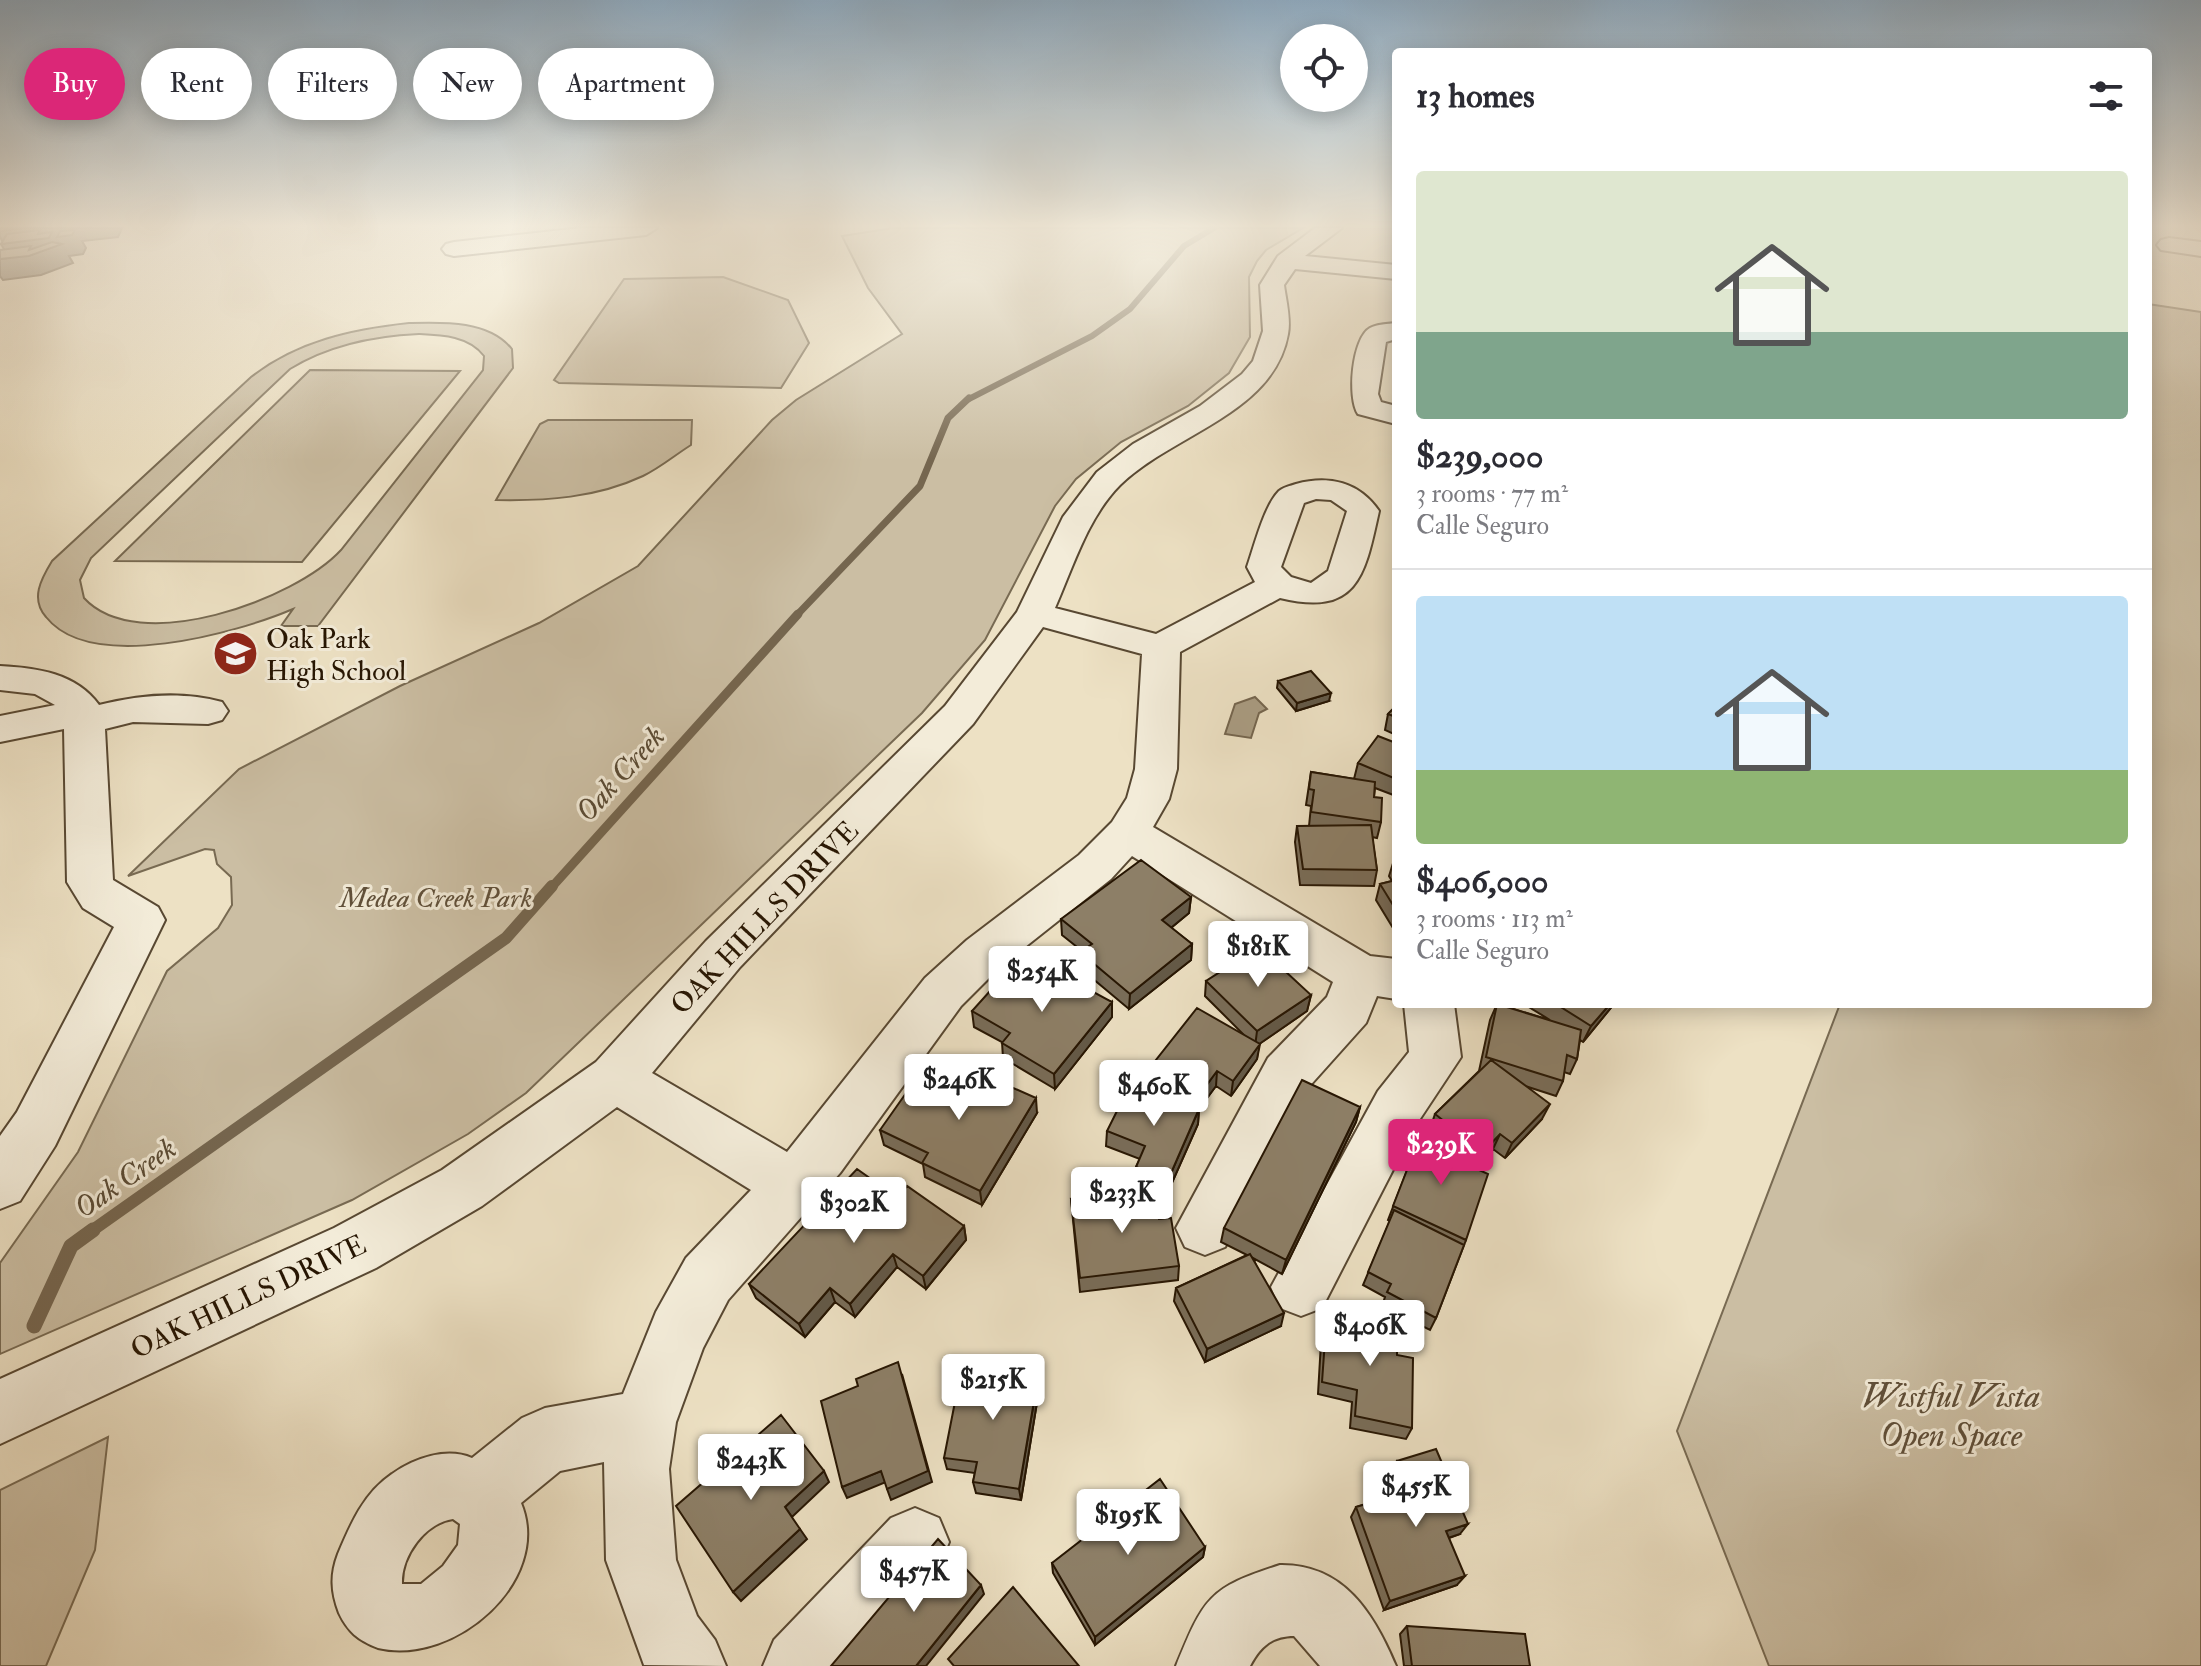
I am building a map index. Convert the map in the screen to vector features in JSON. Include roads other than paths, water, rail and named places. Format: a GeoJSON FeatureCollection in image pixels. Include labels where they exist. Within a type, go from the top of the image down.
{"type":"FeatureCollection","features":[{"type":"Feature","properties":{"kind":"street","name":"OAK HILLS DRIVE"},"geometry":{"type":"LineString","coordinates":[[0,1412],[355,1248],[462,1188],[615,1078],[723,954],[959,715],[1034,614],[1079,517],[1108,479],[1144,450],[1235,395],[1266,363],[1276,331],[1274,306]]}},
{"type":"Feature","properties":{"kind":"street"},"geometry":{"type":"LineString","coordinates":[[1392,332],[1380,333],[1373,339],[1364,394],[1368,408],[1392,414]]}},
{"type":"Feature","properties":{"kind":"street"},"geometry":{"type":"LineString","coordinates":[[1034,614],[1161,647],[1277,585]]}},
{"type":"Feature","properties":{"kind":"street"},"geometry":{"type":"LineString","coordinates":[[689,1666],[670,1639],[641,1560],[636,1469],[644,1422],[678,1334],[707,1279],[794,1186],[943,992],[984,953],[1095,867],[1128,833],[1148,799],[1156,769],[1161,647]]}},
{"type":"Feature","properties":{"kind":"street"},"geometry":{"type":"LineString","coordinates":[[0,678],[63,689],[76,698],[85,716],[90,882],[99,896],[141,920],[36,1129],[0,1183]]}},
{"type":"Feature","properties":{"kind":"street"},"geometry":{"type":"LineString","coordinates":[[0,729],[133,709],[208,711]]}},
{"type":"Feature","properties":{"kind":"street"},"geometry":{"type":"LineString","coordinates":[[1128,833],[1378,976],[1287,1074],[1205,1228]]}},
{"type":"Feature","properties":{"kind":"street"},"geometry":{"type":"LineString","coordinates":[[1301,1287],[1397,1108],[1435,1057],[1429,1008]]}},
{"type":"Feature","properties":{"kind":"street"},"geometry":{"type":"LineString","coordinates":[[615,1078],[794,1186]]}},
{"type":"Feature","properties":{"kind":"street"},"geometry":{"type":"LineString","coordinates":[[480,1494],[545,1441],[644,1422]]}},
{"type":"Feature","properties":{"kind":"street"},"geometry":{"type":"LineString","coordinates":[[800,1666],[915,1542]]}},
{"type":"Feature","properties":{"kind":"street"},"geometry":{"type":"LineString","coordinates":[[1213,1666],[1232,1627],[1245,1615],[1279,1598],[1309,1604],[1340,1627],[1359,1666]]}},
{"type":"Feature","properties":{"kind":"waterway","name":"Oak Creek"},"geometry":{"type":"LineString","coordinates":[[967,400],[1092,336],[1133,306]]}},
{"type":"Feature","properties":{"kind":"waterway","name":"Oak Creek"},"geometry":{"type":"LineString","coordinates":[[796,616],[920,486],[948,418],[969,398]]}},
{"type":"Feature","properties":{"kind":"waterway","name":"Oak Creek"},"geometry":{"type":"LineString","coordinates":[[551,888],[798,614]]}},
{"type":"Feature","properties":{"kind":"waterway","name":"Oak Creek"},"geometry":{"type":"LineString","coordinates":[[90,1232],[506,938],[552,886]]}},
{"type":"Feature","properties":{"kind":"waterway","name":"Oak Creek"},"geometry":{"type":"LineString","coordinates":[[34,1326],[71,1246],[93,1230]]}},
{"type":"Feature","properties":{"kind":"place","name":"Oak Park High School"},"geometry":{"type":"Point","coordinates":[235,654]}},
{"type":"Feature","properties":{"kind":"park label","name":"Medea Creek Park"},"geometry":{"type":"Point","coordinates":[436,897]}},
{"type":"Feature","properties":{"kind":"park label","name":"Wistful Vista Open Space"},"geometry":{"type":"Point","coordinates":[1951,1414]}}]}
